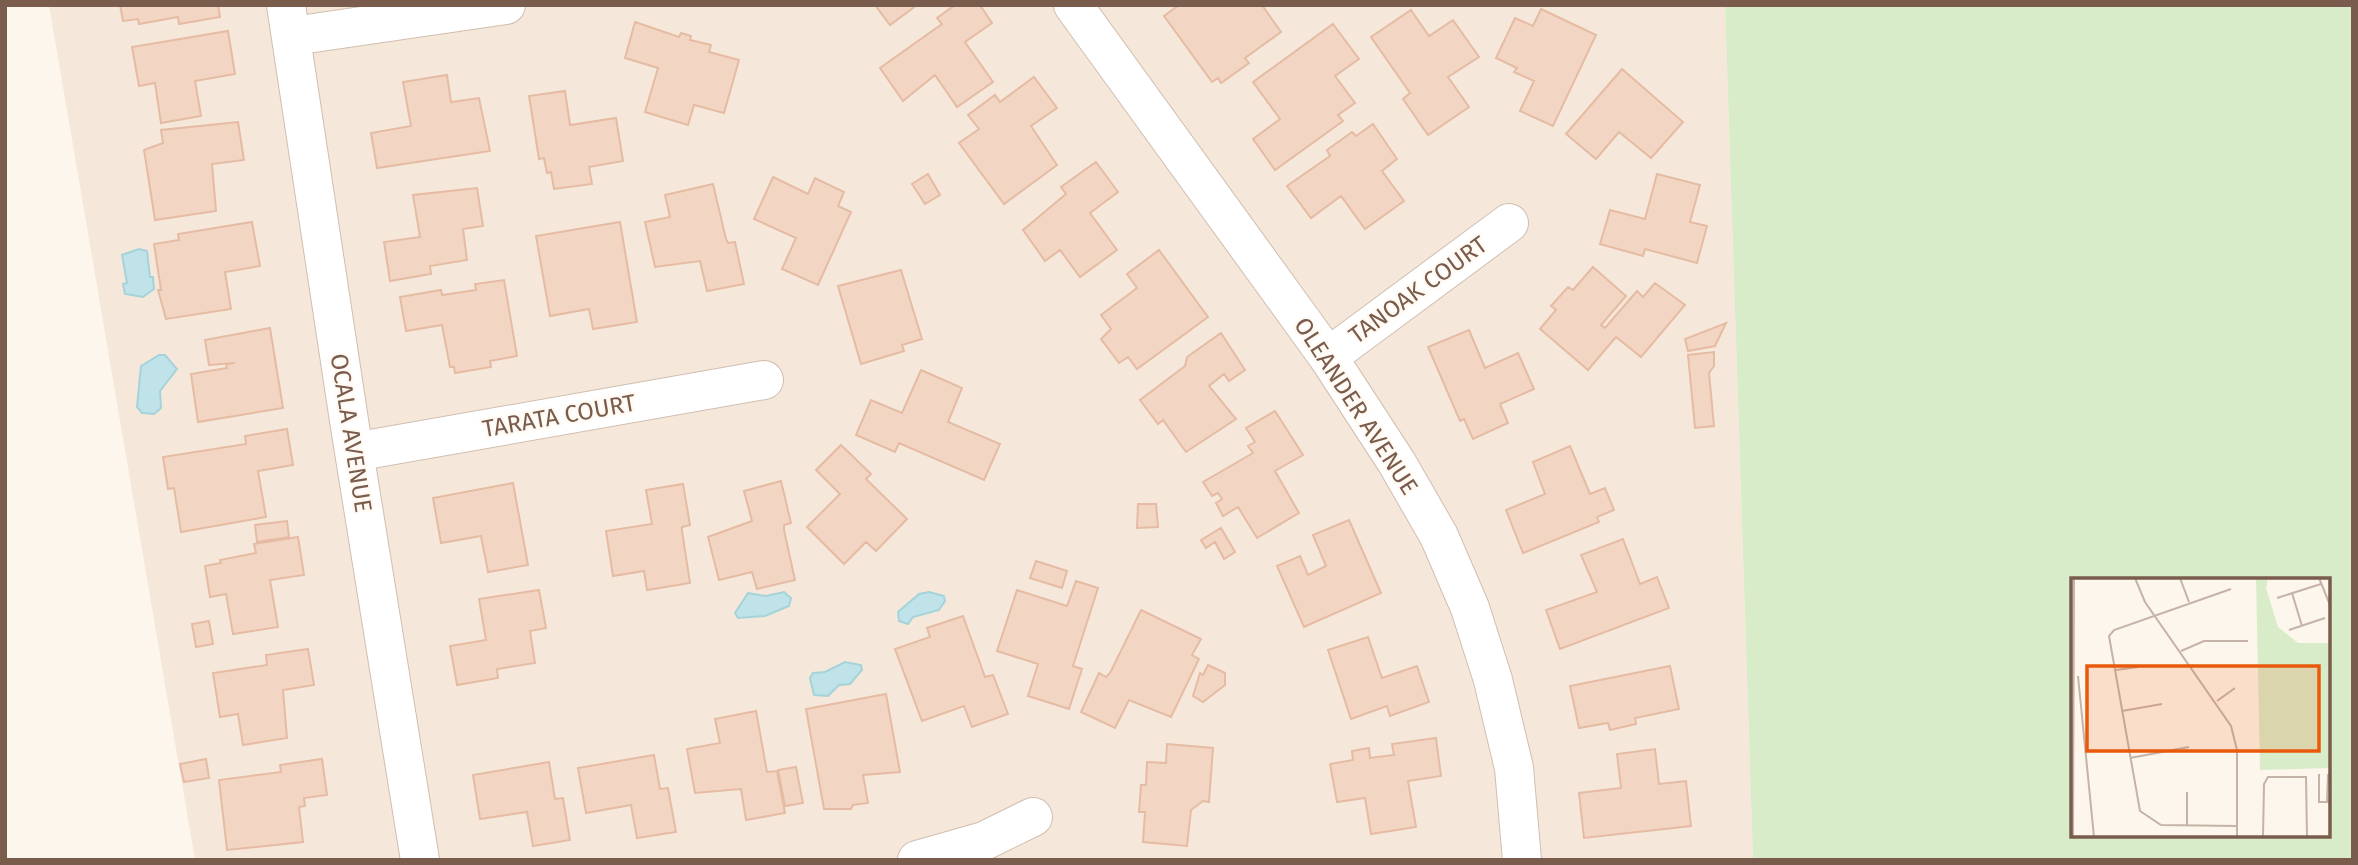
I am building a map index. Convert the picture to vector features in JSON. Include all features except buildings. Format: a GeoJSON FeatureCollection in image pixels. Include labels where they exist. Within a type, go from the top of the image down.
{"type":"FeatureCollection","features":[{"type":"Feature","properties":{"kind":"street"},"geometry":{"type":"LineString","coordinates":[[289,21],[506,5]]}},
{"type":"Feature","properties":{"kind":"street","name":"OLEANDER AVENUE"},"geometry":{"type":"LineString","coordinates":[[1073,5],[1328,357],[1397,463],[1439,536],[1470,608],[1493,680],[1514,768],[1522,860]]}},
{"type":"Feature","properties":{"kind":"street","name":"OCALA AVENUE"},"geometry":{"type":"LineString","coordinates":[[289,21],[354,452],[420,860]]}},
{"type":"Feature","properties":{"kind":"street","name":"TANOAK COURT"},"geometry":{"type":"LineString","coordinates":[[1328,357],[1509,223]]}},
{"type":"Feature","properties":{"kind":"street","name":"TARATA COURT"},"geometry":{"type":"LineString","coordinates":[[354,452],[764,380]]}},
{"type":"Feature","properties":{"kind":"street"},"geometry":{"type":"LineString","coordinates":[[918,860],[984,841],[1033,817]]}},
{"type":"Feature","properties":{"kind":"shaded area"},"geometry":{"type":"Polygon","coordinates":[[[49,5],[1725,5],[1753,860],[195,860],[49,5]]]}},
{"type":"Feature","properties":{"kind":"green space"},"geometry":{"type":"Polygon","coordinates":[[[1725,5],[2353,5],[2353,860],[1753,860],[1725,5]]]}},
{"type":"Feature","properties":{"kind":"water"},"geometry":{"type":"Polygon","coordinates":[[[139,249],[147,251],[154,289],[143,297],[125,294],[123,284],[127,283],[122,255],[139,249]]]}},
{"type":"Feature","properties":{"kind":"water"},"geometry":{"type":"Polygon","coordinates":[[[159,355],[165,355],[177,369],[160,391],[161,408],[154,414],[142,413],[137,407],[141,366],[159,355]]]}},
{"type":"Feature","properties":{"kind":"water"},"geometry":{"type":"Polygon","coordinates":[[[784,592],[791,598],[789,606],[765,616],[738,618],[735,613],[748,593],[766,596],[784,592]]]}},
{"type":"Feature","properties":{"kind":"water"},"geometry":{"type":"Polygon","coordinates":[[[929,592],[944,596],[945,601],[939,610],[913,617],[908,624],[899,621],[898,612],[919,594],[929,592]]]}},
{"type":"Feature","properties":{"kind":"water"},"geometry":{"type":"Polygon","coordinates":[[[845,662],[861,665],[862,670],[850,684],[839,685],[828,696],[814,695],[810,678],[813,673],[825,672],[845,662]]]}}]}
